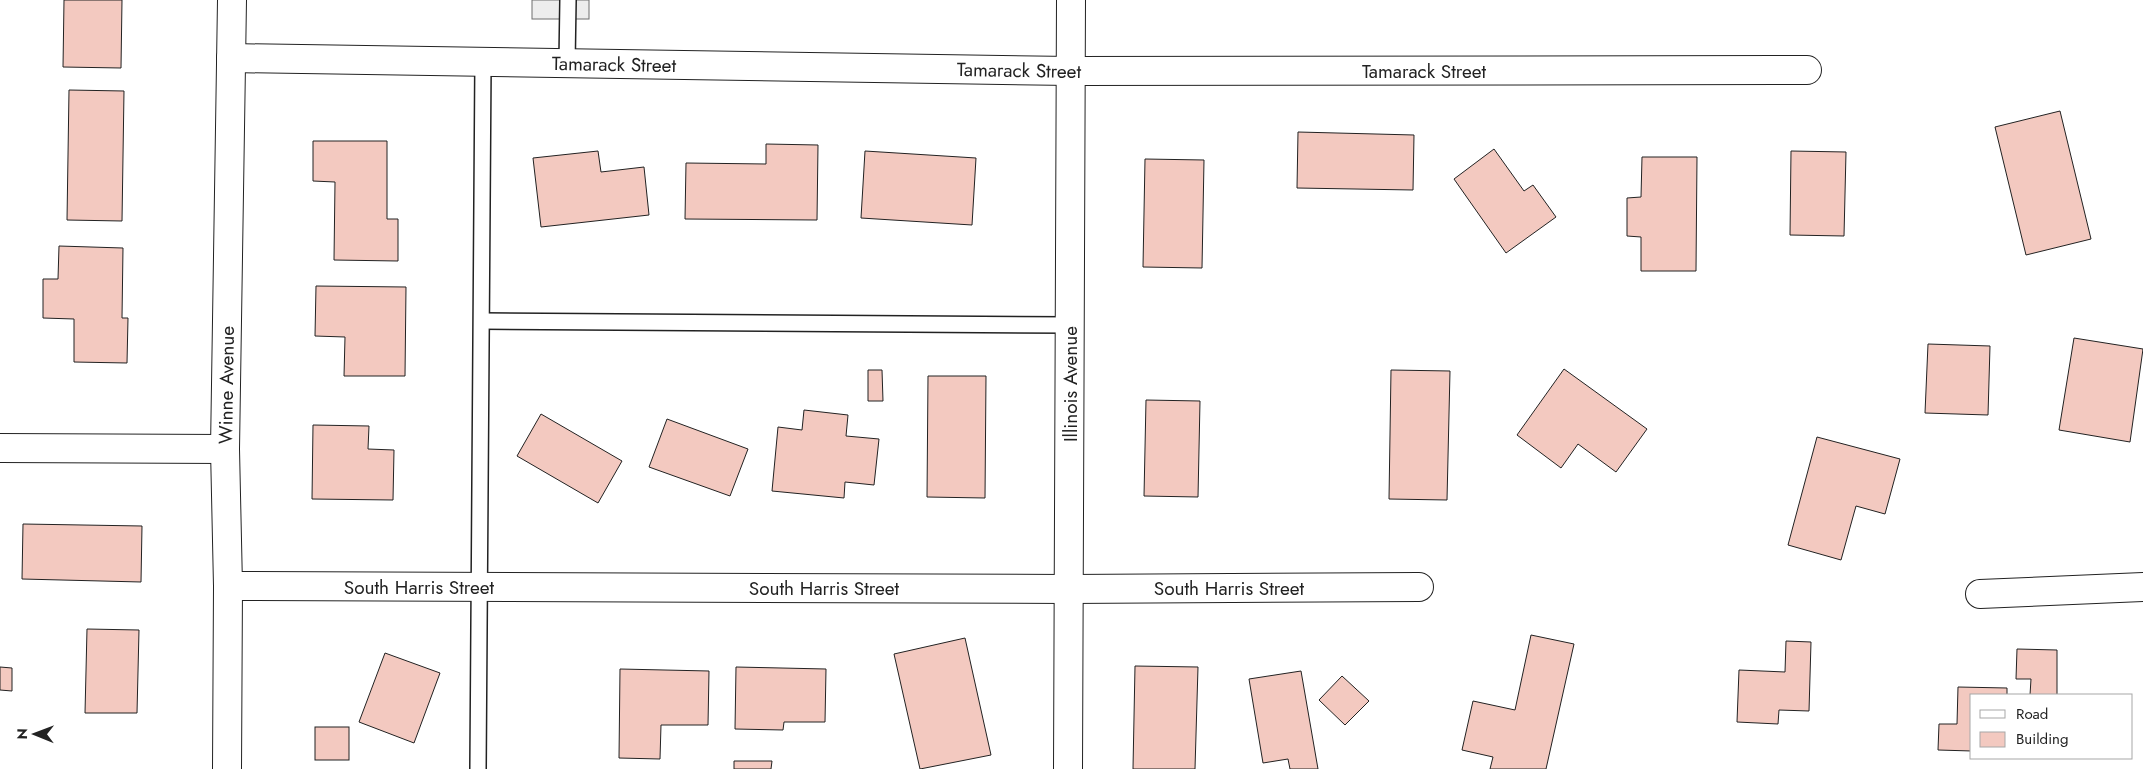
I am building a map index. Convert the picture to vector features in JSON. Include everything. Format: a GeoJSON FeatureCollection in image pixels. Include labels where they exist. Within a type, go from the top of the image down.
{"type":"FeatureCollection","features":[{"type":"Feature","properties":{"kind":"street","name":"Winne Avenue"},"geometry":{"type":"LineString","coordinates":[[227,769],[228,586],[225,449],[232,0]]}},
{"type":"Feature","properties":{"kind":"street","name":"Illinois Avenue"},"geometry":{"type":"LineString","coordinates":[[1068,769],[1071,0]]}},
{"type":"Feature","properties":{"kind":"street","name":"Tamarack Street"},"geometry":{"type":"LineString","coordinates":[[231,58],[1071,71],[1807,70]]}},
{"type":"Feature","properties":{"kind":"street"},"geometry":{"type":"LineString","coordinates":[[0,448],[225,449]]}},
{"type":"Feature","properties":{"kind":"street","name":"South Harris Street"},"geometry":{"type":"LineString","coordinates":[[228,586],[1069,590],[1419,587]]}},
{"type":"Feature","properties":{"kind":"street"},"geometry":{"type":"LineString","coordinates":[[1980,594],[2143,587]]}},
{"type":"Feature","properties":{"kind":"lane"},"geometry":{"type":"LineString","coordinates":[[567,63],[568,0]]}},
{"type":"Feature","properties":{"kind":"lane"},"geometry":{"type":"LineString","coordinates":[[478,769],[483,62]]}},
{"type":"Feature","properties":{"kind":"lane"},"geometry":{"type":"LineString","coordinates":[[482,321],[1070,325]]}},
{"type":"Feature","properties":{"kind":"shaded area"},"geometry":{"type":"Polygon","coordinates":[[[532,0],[589,0],[589,19],[532,19],[532,0]]]}},
{"type":"Feature","properties":{"kind":"building"},"geometry":{"type":"Polygon","coordinates":[[[64,0],[122,0],[121,68],[63,67],[64,0]]]}},
{"type":"Feature","properties":{"kind":"building"},"geometry":{"type":"Polygon","coordinates":[[[69,90],[124,91],[122,221],[67,220],[69,90]]]}},
{"type":"Feature","properties":{"kind":"building"},"geometry":{"type":"Polygon","coordinates":[[[2060,111],[2091,239],[2026,255],[1995,127],[2060,111]]]}},
{"type":"Feature","properties":{"kind":"building"},"geometry":{"type":"Polygon","coordinates":[[[1298,132],[1414,135],[1413,190],[1297,188],[1298,132]]]}},
{"type":"Feature","properties":{"kind":"building"},"geometry":{"type":"Polygon","coordinates":[[[313,141],[387,141],[387,219],[398,219],[398,261],[334,260],[335,182],[313,181],[313,141]]]}},
{"type":"Feature","properties":{"kind":"building"},"geometry":{"type":"Polygon","coordinates":[[[766,144],[818,145],[817,220],[685,219],[686,163],[766,164],[766,144]]]}},
{"type":"Feature","properties":{"kind":"building"},"geometry":{"type":"Polygon","coordinates":[[[1494,149],[1524,191],[1533,185],[1556,217],[1506,253],[1454,179],[1494,149]]]}},
{"type":"Feature","properties":{"kind":"building"},"geometry":{"type":"Polygon","coordinates":[[[598,151],[601,172],[644,167],[649,215],[541,227],[533,158],[598,151]]]}},
{"type":"Feature","properties":{"kind":"building"},"geometry":{"type":"Polygon","coordinates":[[[865,151],[976,158],[972,225],[861,218],[865,151]]]}},
{"type":"Feature","properties":{"kind":"building"},"geometry":{"type":"Polygon","coordinates":[[[1791,151],[1846,152],[1844,236],[1790,235],[1791,151]]]}},
{"type":"Feature","properties":{"kind":"building"},"geometry":{"type":"Polygon","coordinates":[[[1642,157],[1697,157],[1696,271],[1641,271],[1641,237],[1627,236],[1627,198],[1641,197],[1642,157]]]}},
{"type":"Feature","properties":{"kind":"building"},"geometry":{"type":"Polygon","coordinates":[[[1145,159],[1204,160],[1202,268],[1143,267],[1145,159]]]}},
{"type":"Feature","properties":{"kind":"building"},"geometry":{"type":"Polygon","coordinates":[[[59,246],[123,248],[122,318],[128,318],[127,363],[74,362],[74,319],[43,318],[43,279],[58,279],[59,246]]]}},
{"type":"Feature","properties":{"kind":"building"},"geometry":{"type":"Polygon","coordinates":[[[316,286],[406,287],[405,376],[344,376],[345,337],[315,336],[316,286]]]}},
{"type":"Feature","properties":{"kind":"building"},"geometry":{"type":"Polygon","coordinates":[[[2074,338],[2143,349],[2130,442],[2059,430],[2074,338]]]}},
{"type":"Feature","properties":{"kind":"building"},"geometry":{"type":"Polygon","coordinates":[[[1928,344],[1990,346],[1988,415],[1925,413],[1928,344]]]}},
{"type":"Feature","properties":{"kind":"building"},"geometry":{"type":"Polygon","coordinates":[[[1564,369],[1647,429],[1616,472],[1578,444],[1561,468],[1517,435],[1564,369]]]}},
{"type":"Feature","properties":{"kind":"building"},"geometry":{"type":"Polygon","coordinates":[[[868,370],[882,370],[883,401],[868,401],[868,370]]]}},
{"type":"Feature","properties":{"kind":"building"},"geometry":{"type":"Polygon","coordinates":[[[1391,370],[1450,371],[1447,500],[1389,499],[1391,370]]]}},
{"type":"Feature","properties":{"kind":"building"},"geometry":{"type":"Polygon","coordinates":[[[928,376],[986,376],[985,498],[927,497],[928,376]]]}},
{"type":"Feature","properties":{"kind":"building"},"geometry":{"type":"Polygon","coordinates":[[[1146,400],[1200,401],[1198,497],[1144,496],[1146,400]]]}},
{"type":"Feature","properties":{"kind":"building"},"geometry":{"type":"Polygon","coordinates":[[[804,410],[848,415],[846,436],[879,439],[874,485],[845,482],[844,498],[772,491],[778,427],[802,430],[804,410]]]}},
{"type":"Feature","properties":{"kind":"building"},"geometry":{"type":"Polygon","coordinates":[[[541,414],[622,461],[598,503],[517,456],[541,414]]]}},
{"type":"Feature","properties":{"kind":"building"},"geometry":{"type":"Polygon","coordinates":[[[667,419],[748,449],[730,496],[649,467],[667,419]]]}},
{"type":"Feature","properties":{"kind":"building"},"geometry":{"type":"Polygon","coordinates":[[[313,425],[369,426],[368,449],[394,450],[393,500],[312,499],[313,425]]]}},
{"type":"Feature","properties":{"kind":"building"},"geometry":{"type":"Polygon","coordinates":[[[1817,437],[1900,459],[1885,514],[1856,506],[1841,560],[1788,545],[1817,437]]]}},
{"type":"Feature","properties":{"kind":"building"},"geometry":{"type":"Polygon","coordinates":[[[23,524],[142,526],[141,582],[22,579],[23,524]]]}},
{"type":"Feature","properties":{"kind":"building"},"geometry":{"type":"Polygon","coordinates":[[[87,629],[139,630],[137,713],[85,713],[87,629]]]}},
{"type":"Feature","properties":{"kind":"building"},"geometry":{"type":"Polygon","coordinates":[[[1531,635],[1574,644],[1546,769],[1490,769],[1493,757],[1462,750],[1473,701],[1515,710],[1531,635]]]}},
{"type":"Feature","properties":{"kind":"building"},"geometry":{"type":"Polygon","coordinates":[[[965,638],[991,755],[920,769],[894,654],[965,638]]]}},
{"type":"Feature","properties":{"kind":"building"},"geometry":{"type":"Polygon","coordinates":[[[1786,641],[1811,642],[1809,711],[1779,710],[1778,724],[1737,722],[1739,670],[1785,672],[1786,641]]]}},
{"type":"Feature","properties":{"kind":"building"},"geometry":{"type":"Polygon","coordinates":[[[2017,649],[2057,650],[2057,694],[2030,694],[2031,679],[2016,679],[2017,649]]]}},
{"type":"Feature","properties":{"kind":"building"},"geometry":{"type":"Polygon","coordinates":[[[385,653],[440,673],[414,743],[359,722],[385,653]]]}},
{"type":"Feature","properties":{"kind":"building"},"geometry":{"type":"Polygon","coordinates":[[[1135,666],[1198,667],[1195,769],[1133,769],[1135,666]]]}},
{"type":"Feature","properties":{"kind":"building"},"geometry":{"type":"Polygon","coordinates":[[[0,667],[12,668],[12,691],[0,690],[0,667]]]}},
{"type":"Feature","properties":{"kind":"building"},"geometry":{"type":"Polygon","coordinates":[[[736,667],[826,669],[825,722],[784,722],[783,730],[735,729],[736,667]]]}},
{"type":"Feature","properties":{"kind":"building"},"geometry":{"type":"Polygon","coordinates":[[[620,669],[709,671],[708,725],[661,725],[660,759],[619,758],[620,669]]]}},
{"type":"Feature","properties":{"kind":"building"},"geometry":{"type":"Polygon","coordinates":[[[1301,671],[1318,769],[1290,769],[1288,759],[1263,763],[1249,679],[1301,671]]]}},
{"type":"Feature","properties":{"kind":"building"},"geometry":{"type":"Polygon","coordinates":[[[1342,676],[1369,701],[1345,725],[1319,700],[1342,676]]]}},
{"type":"Feature","properties":{"kind":"building"},"geometry":{"type":"Polygon","coordinates":[[[1958,687],[2007,688],[2007,694],[1970,694],[1970,751],[1938,750],[1939,724],[1957,724],[1958,687]]]}},
{"type":"Feature","properties":{"kind":"building"},"geometry":{"type":"Polygon","coordinates":[[[315,727],[349,727],[349,760],[315,760],[315,727]]]}},
{"type":"Feature","properties":{"kind":"building"},"geometry":{"type":"Polygon","coordinates":[[[734,761],[772,761],[771,769],[734,769],[734,761]]]}}]}
